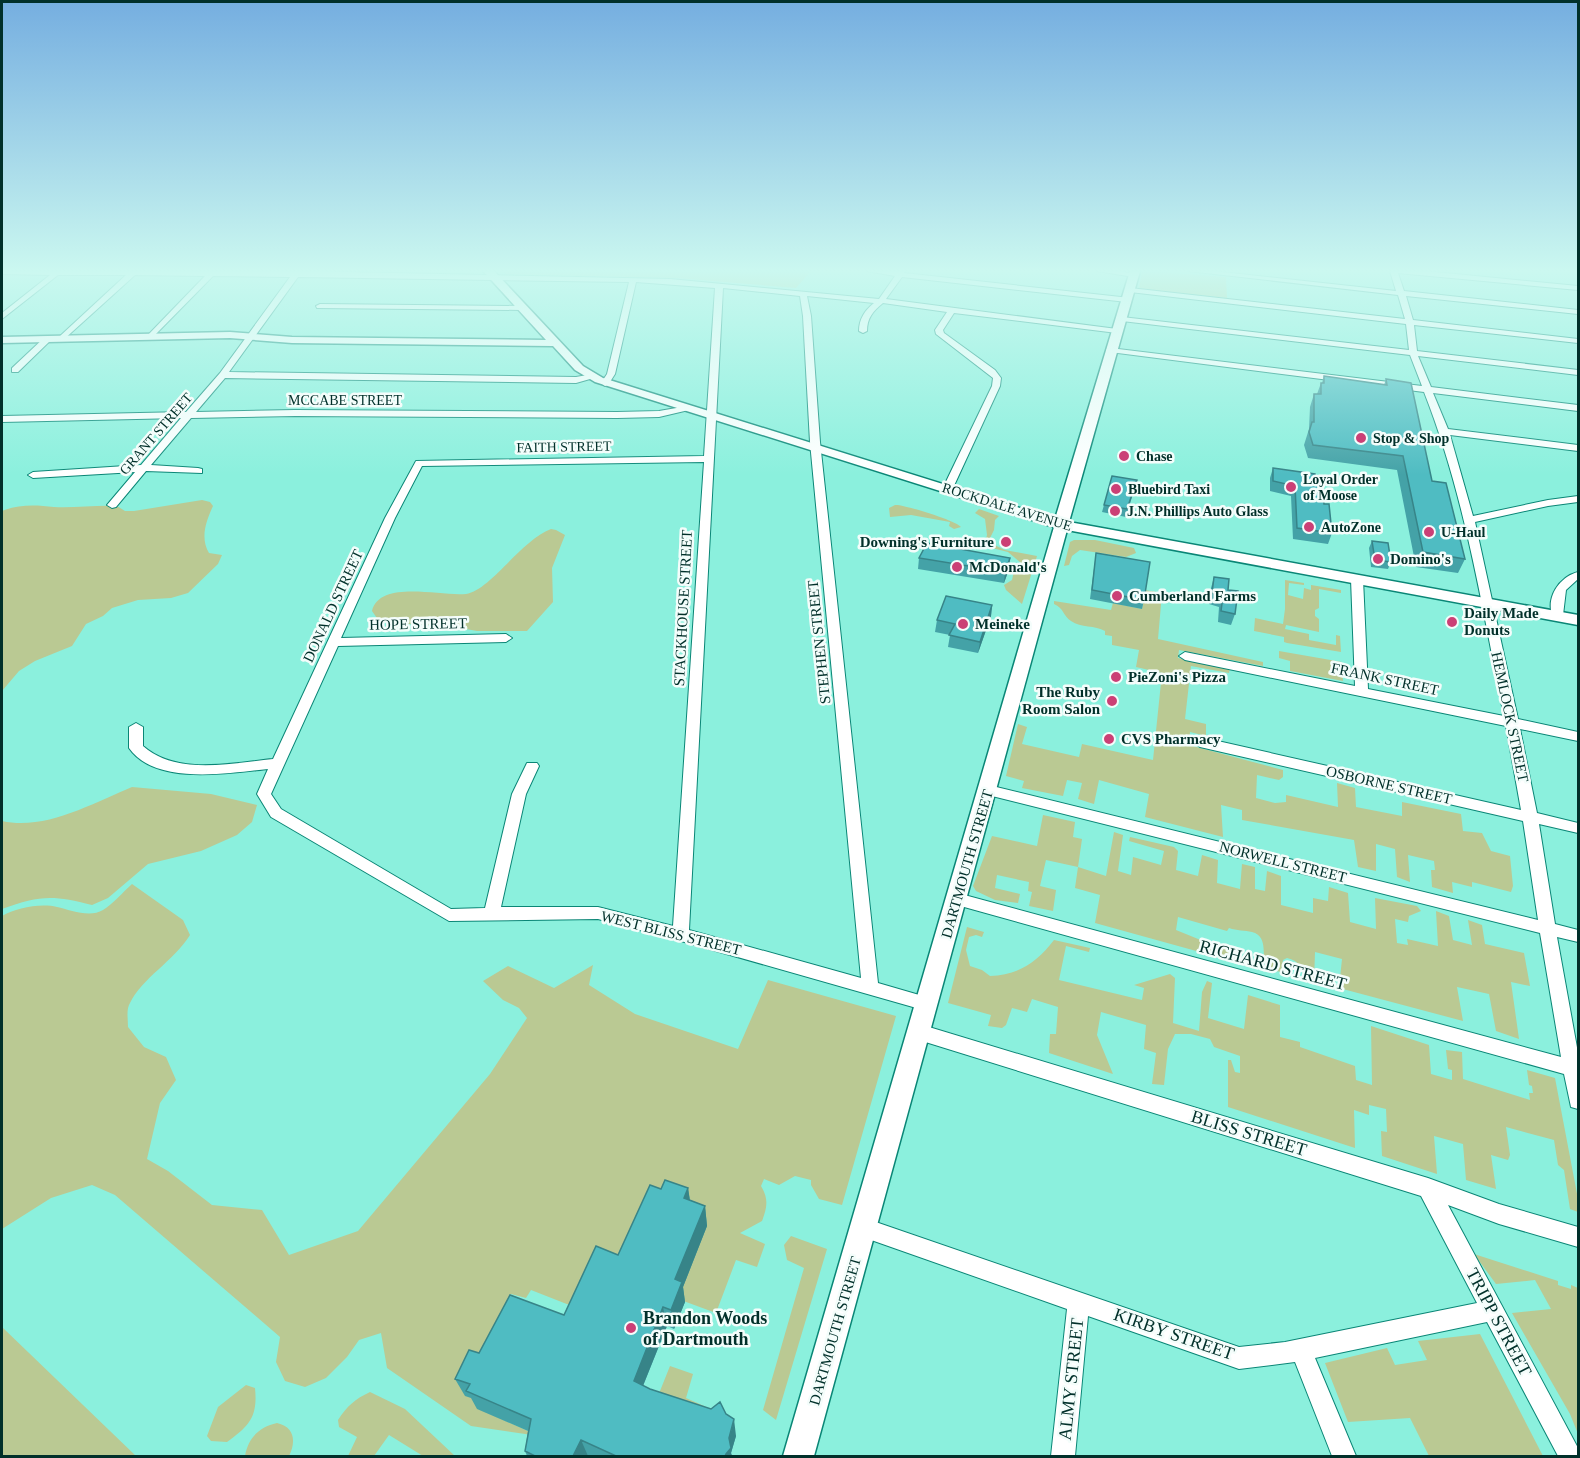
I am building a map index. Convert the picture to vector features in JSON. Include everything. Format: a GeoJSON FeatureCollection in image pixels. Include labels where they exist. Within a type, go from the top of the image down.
{"type":"FeatureCollection","features":[{"type":"Feature","properties":{"kind":"main road"},"geometry":{"type":"LineString","coordinates":[[2,340],[46,339]]}},
{"type":"Feature","properties":{"kind":"main road"},"geometry":{"type":"LineString","coordinates":[[282,339],[554,343]]}},
{"type":"Feature","properties":{"kind":"main road","name":"ROCKDALE AVENUE"},"geometry":{"type":"LineString","coordinates":[[550,339],[579,368],[599,380],[1061,525],[1578,620]]}},
{"type":"Feature","properties":{"kind":"main road","name":"DARTMOUTH STREET"},"geometry":{"type":"LineString","coordinates":[[799,1456],[1114,339]]}},
{"type":"Feature","properties":{"kind":"street"},"geometry":{"type":"LineString","coordinates":[[15,370],[48,339]]}},
{"type":"Feature","properties":{"kind":"street","name":"GRANT STREET"},"geometry":{"type":"LineString","coordinates":[[112,505],[223,375],[247,339]]}},
{"type":"Feature","properties":{"kind":"street"},"geometry":{"type":"LineString","coordinates":[[223,375],[599,380],[611,374],[619,339]]}},
{"type":"Feature","properties":{"kind":"street","name":"STACKHOUSE STREET"},"geometry":{"type":"LineString","coordinates":[[681,934],[716,339]]}},
{"type":"Feature","properties":{"kind":"street","name":"STEPHEN STREET"},"geometry":{"type":"LineString","coordinates":[[809,339],[816,449],[870,987]]}},
{"type":"Feature","properties":{"kind":"street"},"geometry":{"type":"LineString","coordinates":[[947,339],[997,378],[996,386],[948,490]]}},
{"type":"Feature","properties":{"kind":"street"},"geometry":{"type":"LineString","coordinates":[[1294,339],[1578,372]]}},
{"type":"Feature","properties":{"kind":"street","name":"HEMLOCK STREET"},"geometry":{"type":"LineString","coordinates":[[1412,339],[1413,353],[1444,431],[1469,520],[1530,817],[1547,927],[1575,1068],[1578,1101]]}},
{"type":"Feature","properties":{"kind":"street"},"geometry":{"type":"LineString","coordinates":[[1110,350],[1578,408]]}},
{"type":"Feature","properties":{"kind":"street","name":"MCCABE STREET"},"geometry":{"type":"LineString","coordinates":[[2,419],[191,414],[617,415],[659,414],[688,409]]}},
{"type":"Feature","properties":{"kind":"street"},"geometry":{"type":"LineString","coordinates":[[1444,431],[1578,448]]}},
{"type":"Feature","properties":{"kind":"street","name":"FAITH STREET"},"geometry":{"type":"LineString","coordinates":[[420,463],[708,459]]}},
{"type":"Feature","properties":{"kind":"street","name":"DONALD STREET"},"geometry":{"type":"LineString","coordinates":[[278,763],[390,518],[420,463]]}},
{"type":"Feature","properties":{"kind":"street"},"geometry":{"type":"LineString","coordinates":[[33,475],[145,468],[198,471]]}},
{"type":"Feature","properties":{"kind":"street"},"geometry":{"type":"LineString","coordinates":[[1469,520],[1578,499]]}},
{"type":"Feature","properties":{"kind":"street"},"geometry":{"type":"LineString","coordinates":[[1557,615],[1558,591],[1569,579],[1578,574]]}},
{"type":"Feature","properties":{"kind":"street"},"geometry":{"type":"LineString","coordinates":[[1357,579],[1362,691]]}},
{"type":"Feature","properties":{"kind":"street","name":"HOPE STREET"},"geometry":{"type":"LineString","coordinates":[[332,642],[506,638]]}},
{"type":"Feature","properties":{"kind":"street","name":"FRANK STREET"},"geometry":{"type":"LineString","coordinates":[[1185,656],[1578,736]]}},
{"type":"Feature","properties":{"kind":"street"},"geometry":{"type":"LineString","coordinates":[[136,727],[136,748],[147,759],[162,765],[193,768],[278,763]]}},
{"type":"Feature","properties":{"kind":"street","name":"OSBORNE STREET"},"geometry":{"type":"LineString","coordinates":[[1200,742],[1578,828]]}},
{"type":"Feature","properties":{"kind":"street","name":"WEST BLISS STREET"},"geometry":{"type":"LineString","coordinates":[[278,763],[264,794],[276,813],[449,915],[581,912],[598,914],[681,934],[927,1004]]}},
{"type":"Feature","properties":{"kind":"street"},"geometry":{"type":"LineString","coordinates":[[492,914],[519,794],[532,766]]}},
{"type":"Feature","properties":{"kind":"street","name":"NORWELL STREET"},"geometry":{"type":"LineString","coordinates":[[988,790],[1578,936]]}},
{"type":"Feature","properties":{"kind":"street","name":"RICHARD STREET"},"geometry":{"type":"LineString","coordinates":[[957,898],[1575,1068]]}},
{"type":"Feature","properties":{"kind":"street","name":"BLISS STREET"},"geometry":{"type":"LineString","coordinates":[[919,1032],[1428,1188],[1499,1214],[1578,1237]]}},
{"type":"Feature","properties":{"kind":"street","name":"TRIPP STREET"},"geometry":{"type":"LineString","coordinates":[[1428,1188],[1570,1456]]}},
{"type":"Feature","properties":{"kind":"street","name":"KIRBY STREET"},"geometry":{"type":"LineString","coordinates":[[864,1228],[1239,1358],[1300,1350],[1493,1310]]}},
{"type":"Feature","properties":{"kind":"street","name":"ALMY STREET"},"geometry":{"type":"LineString","coordinates":[[1062,1456],[1080,1301]]}},
{"type":"Feature","properties":{"kind":"street"},"geometry":{"type":"LineString","coordinates":[[1300,1350],[1344,1456]]}},
{"type":"Feature","properties":{"kind":"green space"},"geometry":{"type":"Polygon","coordinates":[[[202,500],[210,502],[213,506],[205,529],[206,547],[209,553],[222,555],[218,564],[188,593],[171,598],[138,600],[112,608],[103,616],[86,624],[72,646],[35,661],[19,671],[2,691],[2,511],[22,506],[117,506],[125,511],[134,511],[202,500]]]}},
{"type":"Feature","properties":{"kind":"green space"},"geometry":{"type":"Polygon","coordinates":[[[895,505],[930,513],[957,524],[961,527],[954,529],[949,526],[950,522],[911,515],[890,517],[889,508],[895,505]]]}},
{"type":"Feature","properties":{"kind":"green space"},"geometry":{"type":"Polygon","coordinates":[[[979,509],[999,516],[995,520],[994,530],[988,542],[1005,550],[1037,556],[1034,566],[1021,563],[1008,552],[984,546],[987,535],[985,519],[975,513],[979,509]]]}},
{"type":"Feature","properties":{"kind":"green space"},"geometry":{"type":"Polygon","coordinates":[[[551,529],[565,535],[552,568],[553,602],[527,631],[477,631],[449,626],[387,623],[379,621],[372,611],[377,601],[399,592],[466,594],[476,591],[528,544],[551,529]]]}},
{"type":"Feature","properties":{"kind":"green space"},"geometry":{"type":"Polygon","coordinates":[[[1095,540],[1134,548],[1136,553],[1126,557],[1080,550],[1072,556],[1069,565],[1064,566],[1070,542],[1095,540]]]}},
{"type":"Feature","properties":{"kind":"green space"},"geometry":{"type":"Polygon","coordinates":[[[1019,569],[1032,572],[1022,604],[1006,590],[1004,585],[1012,580],[1014,571],[1019,569]]]}},
{"type":"Feature","properties":{"kind":"green space"},"geometry":{"type":"Polygon","coordinates":[[[1285,580],[1304,583],[1304,585],[1289,583],[1288,595],[1303,599],[1304,588],[1311,590],[1311,585],[1341,590],[1341,593],[1319,589],[1319,608],[1315,610],[1315,616],[1319,619],[1319,632],[1286,625],[1285,629],[1309,634],[1309,640],[1336,645],[1336,635],[1340,636],[1341,652],[1287,643],[1284,642],[1284,637],[1254,631],[1255,618],[1283,624],[1285,580]]]}},
{"type":"Feature","properties":{"kind":"green space"},"geometry":{"type":"Polygon","coordinates":[[[1145,590],[1162,593],[1158,639],[1263,662],[1263,666],[1179,650],[1178,658],[1230,668],[1229,673],[1191,666],[1185,719],[1206,724],[1206,736],[1190,732],[1189,745],[1283,770],[1283,777],[1279,780],[1257,775],[1256,798],[1275,803],[1286,802],[1286,795],[1338,807],[1337,783],[1355,788],[1356,807],[1402,816],[1402,802],[1461,814],[1463,831],[1482,833],[1491,851],[1510,856],[1513,886],[1511,892],[1472,882],[1472,887],[1452,882],[1453,893],[1432,887],[1431,870],[1435,870],[1434,861],[1408,855],[1410,882],[1397,877],[1395,849],[1376,844],[1376,871],[1358,867],[1354,840],[1242,820],[1242,810],[1221,805],[1223,837],[1145,817],[1149,794],[1099,780],[1094,804],[1078,799],[1082,783],[1067,780],[1063,796],[1022,788],[1024,781],[1006,776],[1018,724],[1027,727],[1022,744],[1079,757],[1082,744],[1153,760],[1162,673],[1136,667],[1139,650],[1112,645],[1112,636],[1105,635],[1105,631],[1075,623],[1054,604],[1054,601],[1111,610],[1113,603],[1142,609],[1145,590]]]}},
{"type":"Feature","properties":{"kind":"green space"},"geometry":{"type":"Polygon","coordinates":[[[1279,651],[1342,662],[1343,681],[1290,671],[1290,661],[1279,658],[1279,651]]]}},
{"type":"Feature","properties":{"kind":"green space"},"geometry":{"type":"Polygon","coordinates":[[[132,787],[211,794],[257,805],[252,822],[237,835],[201,851],[148,864],[108,898],[92,905],[67,899],[47,898],[26,901],[2,909],[2,821],[18,823],[52,819],[132,787]]]}},
{"type":"Feature","properties":{"kind":"green space"},"geometry":{"type":"Polygon","coordinates":[[[1043,815],[1075,822],[1073,837],[1082,839],[1078,867],[1046,860],[1040,886],[1056,890],[1053,911],[1029,906],[1032,892],[1028,891],[1029,882],[997,875],[995,888],[1020,894],[1018,903],[995,900],[976,891],[973,886],[992,836],[1037,846],[1043,815]]]}},
{"type":"Feature","properties":{"kind":"green space"},"geometry":{"type":"Polygon","coordinates":[[[1114,832],[1123,835],[1118,871],[1131,875],[1133,857],[1161,865],[1164,851],[1129,841],[1130,837],[1174,847],[1178,851],[1176,870],[1198,876],[1202,855],[1218,860],[1217,883],[1240,889],[1242,864],[1255,867],[1255,889],[1265,891],[1267,871],[1281,876],[1281,905],[1313,913],[1313,898],[1328,901],[1329,887],[1348,893],[1350,922],[1376,929],[1375,898],[1417,906],[1421,911],[1409,916],[1408,922],[1395,919],[1397,943],[1408,945],[1407,939],[1438,946],[1436,911],[1449,916],[1453,940],[1472,945],[1468,920],[1482,925],[1485,944],[1524,953],[1530,986],[1511,982],[1519,1039],[1496,1031],[1489,994],[1457,987],[1463,1021],[1339,988],[1342,959],[1315,952],[1314,982],[1303,978],[1299,965],[1287,958],[1283,960],[1281,972],[1267,969],[1261,938],[1252,932],[1229,928],[1227,931],[1178,917],[1176,930],[1208,943],[1208,945],[1236,951],[1236,962],[1095,923],[1100,895],[1075,888],[1078,867],[1106,876],[1114,832]]]}},
{"type":"Feature","properties":{"kind":"green space"},"geometry":{"type":"Polygon","coordinates":[[[132,884],[183,920],[190,935],[176,953],[142,985],[128,1008],[128,1027],[144,1047],[166,1057],[176,1080],[160,1103],[147,1159],[168,1171],[212,1205],[262,1210],[289,1255],[358,1231],[490,1074],[527,1018],[519,1008],[503,1000],[483,981],[508,966],[554,988],[593,965],[589,985],[635,1014],[738,1049],[768,980],[896,1016],[842,1205],[819,1199],[811,1185],[811,1180],[795,1176],[779,1185],[764,1179],[761,1186],[766,1204],[762,1221],[740,1233],[765,1244],[757,1267],[736,1260],[716,1313],[678,1299],[582,1310],[531,1290],[526,1298],[511,1294],[488,1343],[480,1402],[477,1408],[539,1436],[471,1426],[387,1368],[381,1333],[359,1340],[347,1357],[326,1378],[305,1387],[285,1381],[276,1362],[280,1337],[115,1195],[92,1185],[51,1198],[2,1229],[2,916],[36,906],[57,907],[80,913],[98,912],[110,905],[132,884]]]}},
{"type":"Feature","properties":{"kind":"green space"},"geometry":{"type":"Polygon","coordinates":[[[967,927],[984,932],[982,937],[976,935],[969,937],[966,950],[970,966],[990,976],[1019,970],[1041,955],[1054,940],[1090,948],[1089,952],[1066,946],[1059,980],[1142,1000],[1144,988],[1134,985],[1170,974],[1175,978],[1173,1023],[1199,1031],[1202,992],[1207,981],[1212,983],[1208,1018],[1244,1029],[1248,995],[1280,1005],[1280,1037],[1300,1042],[1300,1047],[1355,1066],[1356,1080],[1372,1085],[1371,1026],[1429,1045],[1431,1074],[1452,1080],[1452,1070],[1448,1069],[1446,1050],[1462,1052],[1463,1079],[1530,1100],[1529,1093],[1533,1093],[1532,1086],[1529,1085],[1527,1070],[1555,1078],[1578,1199],[1578,1212],[1570,1209],[1564,1170],[1558,1165],[1554,1140],[1506,1127],[1510,1155],[1508,1160],[1491,1155],[1496,1189],[1466,1180],[1463,1144],[1434,1136],[1437,1174],[1382,1156],[1381,1131],[1387,1132],[1386,1109],[1369,1105],[1369,1115],[1354,1110],[1355,1148],[1228,1107],[1228,1060],[1231,1060],[1235,1072],[1240,1073],[1240,1056],[1214,1047],[1210,1039],[1191,1034],[1175,1034],[1168,1049],[1164,1085],[1152,1084],[1156,1053],[1144,1049],[1146,1025],[1101,1012],[1097,1035],[1113,1074],[1049,1053],[1050,1034],[1056,1034],[1058,1007],[1032,999],[1027,1012],[1012,1008],[1006,1025],[1002,1028],[988,1026],[991,1015],[948,1003],[967,927]]]}},
{"type":"Feature","properties":{"kind":"green space"},"geometry":{"type":"Polygon","coordinates":[[[791,1236],[827,1249],[776,1420],[763,1410],[804,1268],[787,1260],[784,1245],[791,1236]]]}},
{"type":"Feature","properties":{"kind":"green space"},"geometry":{"type":"Polygon","coordinates":[[[1474,1254],[1558,1281],[1558,1285],[1571,1289],[1571,1285],[1578,1288],[1578,1434],[1570,1414],[1512,1313],[1551,1309],[1535,1280],[1496,1284],[1474,1254]]]}},
{"type":"Feature","properties":{"kind":"green space"},"geometry":{"type":"Polygon","coordinates":[[[2,1327],[136,1456],[2,1456],[2,1327]]]}},
{"type":"Feature","properties":{"kind":"green space"},"geometry":{"type":"Polygon","coordinates":[[[1480,1334],[1543,1456],[1429,1456],[1410,1418],[1348,1422],[1325,1363],[1387,1348],[1395,1365],[1427,1360],[1418,1341],[1480,1334]]]}},
{"type":"Feature","properties":{"kind":"green space"},"geometry":{"type":"Polygon","coordinates":[[[670,1366],[693,1374],[686,1398],[720,1413],[654,1406],[670,1366]]]}},
{"type":"Feature","properties":{"kind":"green space"},"geometry":{"type":"Polygon","coordinates":[[[246,1385],[255,1388],[255,1406],[250,1420],[227,1442],[211,1441],[207,1436],[218,1407],[246,1385]]]}},
{"type":"Feature","properties":{"kind":"green space"},"geometry":{"type":"Polygon","coordinates":[[[370,1392],[405,1409],[455,1456],[423,1456],[389,1435],[374,1456],[348,1456],[357,1437],[339,1427],[338,1420],[352,1403],[370,1392]]]}},
{"type":"Feature","properties":{"kind":"green space"},"geometry":{"type":"Polygon","coordinates":[[[277,1423],[291,1432],[293,1446],[289,1456],[245,1456],[255,1434],[277,1423]]]}},
{"type":"Feature","properties":{"kind":"building"},"geometry":{"type":"Polygon","coordinates":[[[1324,376],[1387,385],[1386,379],[1411,383],[1432,481],[1446,483],[1465,559],[1423,552],[1403,456],[1313,445],[1309,432],[1314,422],[1314,394],[1321,394],[1321,383],[1324,383],[1324,376]]]}},
{"type":"Feature","properties":{"kind":"building"},"geometry":{"type":"Polygon","coordinates":[[[1273,468],[1315,474],[1316,478],[1322,480],[1324,504],[1329,504],[1332,533],[1297,528],[1295,486],[1273,481],[1273,468]]]}},
{"type":"Feature","properties":{"kind":"building"},"geometry":{"type":"Polygon","coordinates":[[[1112,476],[1137,480],[1127,509],[1104,505],[1112,476]]]}},
{"type":"Feature","properties":{"kind":"building"},"geometry":{"type":"Polygon","coordinates":[[[1372,541],[1388,543],[1391,562],[1375,560],[1372,541]]]}},
{"type":"Feature","properties":{"kind":"building"},"geometry":{"type":"Polygon","coordinates":[[[927,543],[1010,558],[1005,572],[919,558],[927,543]]]}},
{"type":"Feature","properties":{"kind":"building"},"geometry":{"type":"Polygon","coordinates":[[[1096,553],[1150,562],[1144,600],[1092,590],[1096,553]]]}},
{"type":"Feature","properties":{"kind":"building"},"geometry":{"type":"Polygon","coordinates":[[[1214,577],[1229,579],[1228,590],[1238,591],[1235,614],[1221,611],[1223,596],[1212,593],[1214,577]]]}},
{"type":"Feature","properties":{"kind":"building","name":"Meineke"},"geometry":{"type":"Polygon","coordinates":[[[946,596],[992,605],[980,642],[949,635],[955,624],[937,620],[946,596]]]}},
{"type":"Feature","properties":{"kind":"building","name":"Brandon Woods of Dartmouth"},"geometry":{"type":"Polygon","coordinates":[[[665,1180],[688,1188],[684,1198],[705,1206],[675,1279],[682,1282],[671,1310],[663,1307],[634,1381],[650,1389],[711,1409],[720,1402],[726,1414],[734,1419],[729,1438],[731,1448],[725,1456],[616,1456],[581,1440],[573,1456],[535,1456],[525,1451],[531,1419],[466,1391],[470,1384],[455,1379],[469,1350],[479,1353],[510,1295],[564,1315],[596,1246],[618,1255],[650,1185],[661,1189],[665,1180]]]}},
{"type":"Feature","properties":{"kind":"place","name":"Stop & Shop"},"geometry":{"type":"Point","coordinates":[1361,438]}},
{"type":"Feature","properties":{"kind":"place","name":"Chase"},"geometry":{"type":"Point","coordinates":[1124,456]}},
{"type":"Feature","properties":{"kind":"place","name":"Loyal Order of Moose"},"geometry":{"type":"Point","coordinates":[1291,487]}},
{"type":"Feature","properties":{"kind":"place","name":"Bluebird Taxi"},"geometry":{"type":"Point","coordinates":[1116,489]}},
{"type":"Feature","properties":{"kind":"place","name":"J.N. Phillips Auto Glass"},"geometry":{"type":"Point","coordinates":[1115,511]}},
{"type":"Feature","properties":{"kind":"place","name":"AutoZone"},"geometry":{"type":"Point","coordinates":[1309,527]}},
{"type":"Feature","properties":{"kind":"place","name":"U-Haul"},"geometry":{"type":"Point","coordinates":[1429,532]}},
{"type":"Feature","properties":{"kind":"place","name":"Downing's Furniture"},"geometry":{"type":"Point","coordinates":[1006,542]}},
{"type":"Feature","properties":{"kind":"place","name":"Domino's"},"geometry":{"type":"Point","coordinates":[1378,559]}},
{"type":"Feature","properties":{"kind":"place","name":"McDonald's"},"geometry":{"type":"Point","coordinates":[957,567]}},
{"type":"Feature","properties":{"kind":"place","name":"Cumberland Farms"},"geometry":{"type":"Point","coordinates":[1117,596]}},
{"type":"Feature","properties":{"kind":"place","name":"Daily Made Donuts"},"geometry":{"type":"Point","coordinates":[1452,622]}},
{"type":"Feature","properties":{"kind":"place","name":"Meineke"},"geometry":{"type":"Point","coordinates":[963,624]}},
{"type":"Feature","properties":{"kind":"place","name":"PieZoni's Pizza"},"geometry":{"type":"Point","coordinates":[1116,677]}},
{"type":"Feature","properties":{"kind":"place","name":"The Ruby Room Salon"},"geometry":{"type":"Point","coordinates":[1112,701]}},
{"type":"Feature","properties":{"kind":"place","name":"CVS Pharmacy"},"geometry":{"type":"Point","coordinates":[1109,739]}},
{"type":"Feature","properties":{"kind":"place","name":"Brandon Woods of Dartmouth"},"geometry":{"type":"Point","coordinates":[631,1328]}}]}
